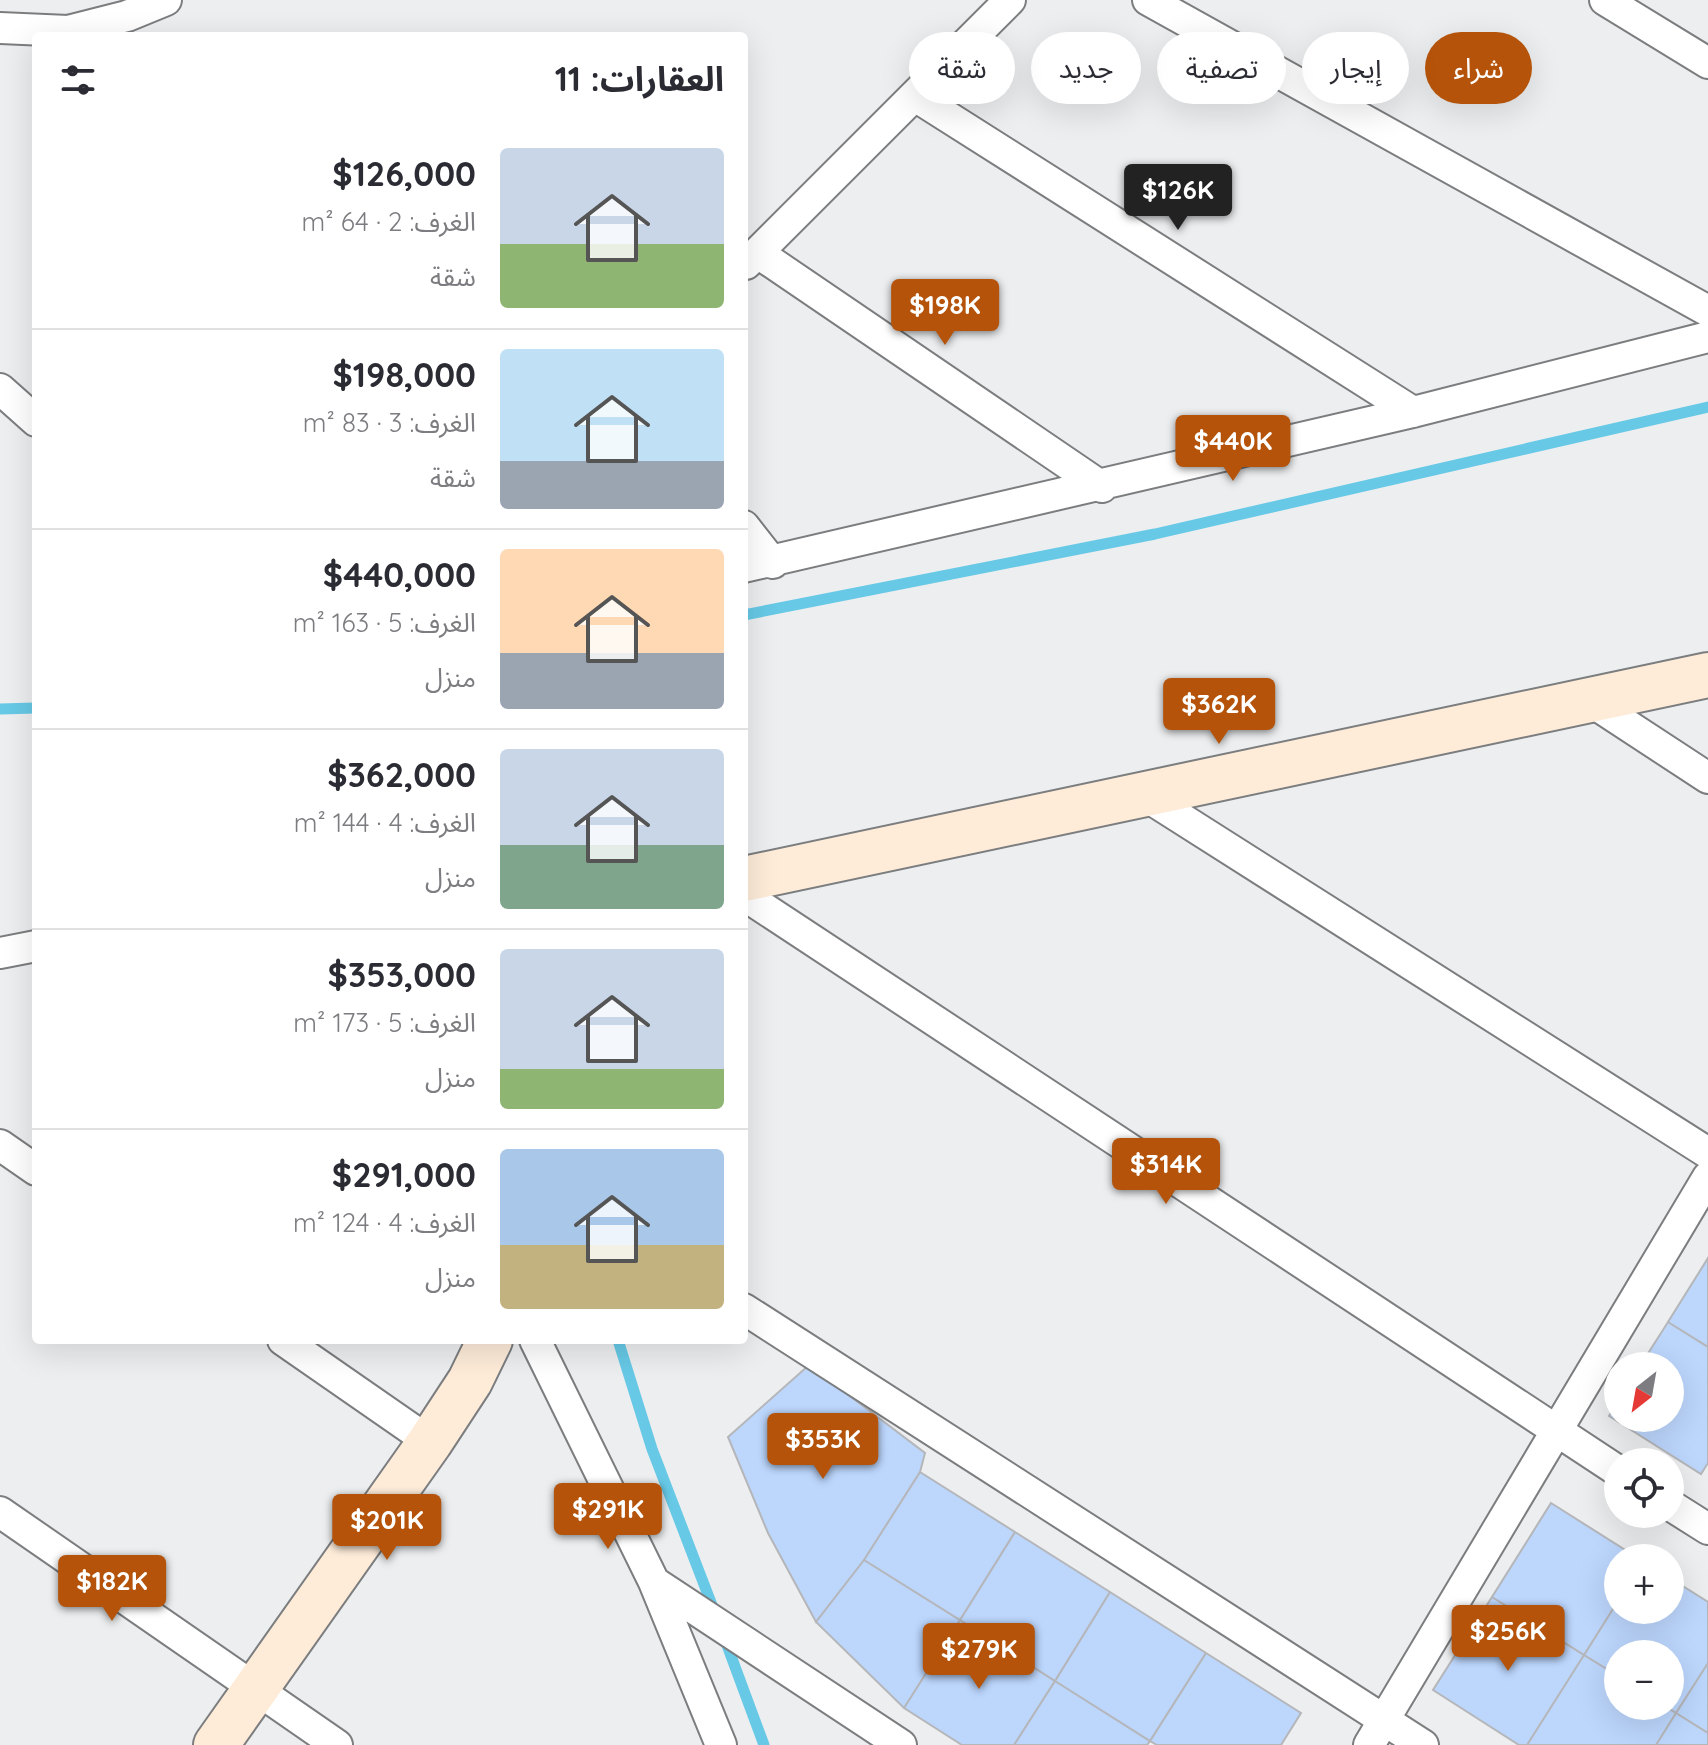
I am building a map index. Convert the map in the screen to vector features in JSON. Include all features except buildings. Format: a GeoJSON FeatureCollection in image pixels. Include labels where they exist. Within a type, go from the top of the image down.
{"type":"FeatureCollection","features":[{"type":"Feature","properties":{"kind":"street"},"geometry":{"type":"LineString","coordinates":[[0,28],[68,31],[127,16],[166,0]]}},
{"type":"Feature","properties":{"kind":"street"},"geometry":{"type":"LineString","coordinates":[[978,32],[1010,0]]}},
{"type":"Feature","properties":{"kind":"street"},"geometry":{"type":"LineString","coordinates":[[1148,0],[1708,311]]}},
{"type":"Feature","properties":{"kind":"street"},"geometry":{"type":"LineString","coordinates":[[1605,0],[1708,63]]}},
{"type":"Feature","properties":{"kind":"street"},"geometry":{"type":"LineString","coordinates":[[909,102],[751,259],[1102,487]]}},
{"type":"Feature","properties":{"kind":"street"},"geometry":{"type":"LineString","coordinates":[[928,104],[1413,412]]}},
{"type":"Feature","properties":{"kind":"street"},"geometry":{"type":"LineString","coordinates":[[748,537],[758,565],[1102,487],[1708,337]]}},
{"type":"Feature","properties":{"kind":"street"},"geometry":{"type":"LineString","coordinates":[[0,389],[32,417]]}},
{"type":"Feature","properties":{"kind":"street"},"geometry":{"type":"LineString","coordinates":[[748,878],[1708,675]]}},
{"type":"Feature","properties":{"kind":"street"},"geometry":{"type":"LineString","coordinates":[[1592,702],[1708,778]]}},
{"type":"Feature","properties":{"kind":"street"},"geometry":{"type":"LineString","coordinates":[[1146,796],[1708,1153]]}},
{"type":"Feature","properties":{"kind":"street"},"geometry":{"type":"LineString","coordinates":[[748,898],[1604,1462]]}},
{"type":"Feature","properties":{"kind":"street"},"geometry":{"type":"LineString","coordinates":[[0,953],[32,947]]}},
{"type":"Feature","properties":{"kind":"street"},"geometry":{"type":"LineString","coordinates":[[0,1145],[32,1167]]}},
{"type":"Feature","properties":{"kind":"street"},"geometry":{"type":"LineString","coordinates":[[1376,1733],[1559,1432],[1708,1177]]}},
{"type":"Feature","properties":{"kind":"street"},"geometry":{"type":"LineString","coordinates":[[748,1312],[1376,1733],[1423,1745]]}},
{"type":"Feature","properties":{"kind":"street"},"geometry":{"type":"LineString","coordinates":[[289,1344],[430,1442]]}},
{"type":"Feature","properties":{"kind":"street"},"geometry":{"type":"LineString","coordinates":[[216,1745],[430,1442],[470,1381],[488,1344]]}},
{"type":"Feature","properties":{"kind":"street"},"geometry":{"type":"LineString","coordinates":[[537,1344],[654,1582],[721,1745]]}},
{"type":"Feature","properties":{"kind":"street"},"geometry":{"type":"LineString","coordinates":[[0,1512],[254,1691],[337,1745]]}},
{"type":"Feature","properties":{"kind":"street"},"geometry":{"type":"LineString","coordinates":[[1684,1514],[1708,1529]]}},
{"type":"Feature","properties":{"kind":"street"},"geometry":{"type":"LineString","coordinates":[[654,1582],[901,1745]]}},
{"type":"Feature","properties":{"kind":"waterway"},"geometry":{"type":"LineString","coordinates":[[748,614],[1155,534],[1708,407]]}},
{"type":"Feature","properties":{"kind":"waterway"},"geometry":{"type":"LineString","coordinates":[[0,709],[32,708]]}},
{"type":"Feature","properties":{"kind":"waterway"},"geometry":{"type":"LineString","coordinates":[[619,1344],[652,1449],[715,1613]]}},
{"type":"Feature","properties":{"kind":"waterway"},"geometry":{"type":"LineString","coordinates":[[724,1637],[764,1745]]}}]}
